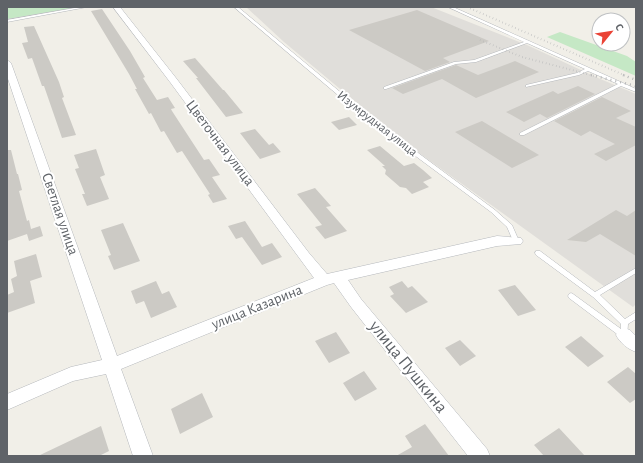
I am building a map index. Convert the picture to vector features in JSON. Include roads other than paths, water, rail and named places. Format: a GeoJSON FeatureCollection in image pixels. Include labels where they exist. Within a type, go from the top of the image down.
{"type":"FeatureCollection","features":[{"type":"Feature","properties":{"kind":"street","name":"Цветочная улица"},"geometry":{"type":"LineString","coordinates":[[116,7],[173,80],[304,256],[331,278]]}},
{"type":"Feature","properties":{"kind":"street","name":"Светлая улица"},"geometry":{"type":"LineString","coordinates":[[7,62],[143,456]]}},
{"type":"Feature","properties":{"kind":"street","name":"улица Казарина"},"geometry":{"type":"LineString","coordinates":[[7,402],[71,374],[112,365],[331,278],[497,241],[516,241]]}},
{"type":"Feature","properties":{"kind":"street","name":"улица Пушкина"},"geometry":{"type":"LineString","coordinates":[[331,278],[356,303],[480,456]]}},
{"type":"Feature","properties":{"kind":"lane"},"geometry":{"type":"LineString","coordinates":[[7,21],[85,7]]}},
{"type":"Feature","properties":{"kind":"lane","name":"Изумрудная улица"},"geometry":{"type":"LineString","coordinates":[[236,7],[373,122],[493,211],[510,226],[516,241]]}},
{"type":"Feature","properties":{"kind":"lane"},"geometry":{"type":"LineString","coordinates":[[450,7],[636,90]]}},
{"type":"Feature","properties":{"kind":"lane"},"geometry":{"type":"LineString","coordinates":[[385,88],[455,63],[475,61],[527,42]]}},
{"type":"Feature","properties":{"kind":"lane"},"geometry":{"type":"LineString","coordinates":[[527,86],[578,74],[589,69]]}},
{"type":"Feature","properties":{"kind":"lane"},"geometry":{"type":"LineString","coordinates":[[522,134],[622,84]]}},
{"type":"Feature","properties":{"kind":"lane"},"geometry":{"type":"LineString","coordinates":[[538,252],[595,295],[628,334]]}},
{"type":"Feature","properties":{"kind":"lane"},"geometry":{"type":"LineString","coordinates":[[595,295],[636,270]]}},
{"type":"Feature","properties":{"kind":"lane"},"geometry":{"type":"LineString","coordinates":[[571,296],[628,334]]}},
{"type":"Feature","properties":{"kind":"lane"},"geometry":{"type":"LineString","coordinates":[[628,334],[636,315]]}},
{"type":"Feature","properties":{"kind":"railway"},"geometry":{"type":"LineString","coordinates":[[467,7],[626,76]]}},
{"type":"Feature","properties":{"kind":"railway"},"geometry":{"type":"LineString","coordinates":[[480,40],[522,57],[594,76]]}},
{"type":"Feature","properties":{"kind":"railway"},"geometry":{"type":"LineString","coordinates":[[623,75],[636,80]]}},
{"type":"Feature","properties":{"kind":"railway"},"geometry":{"type":"LineString","coordinates":[[594,76],[636,86]]}}]}
